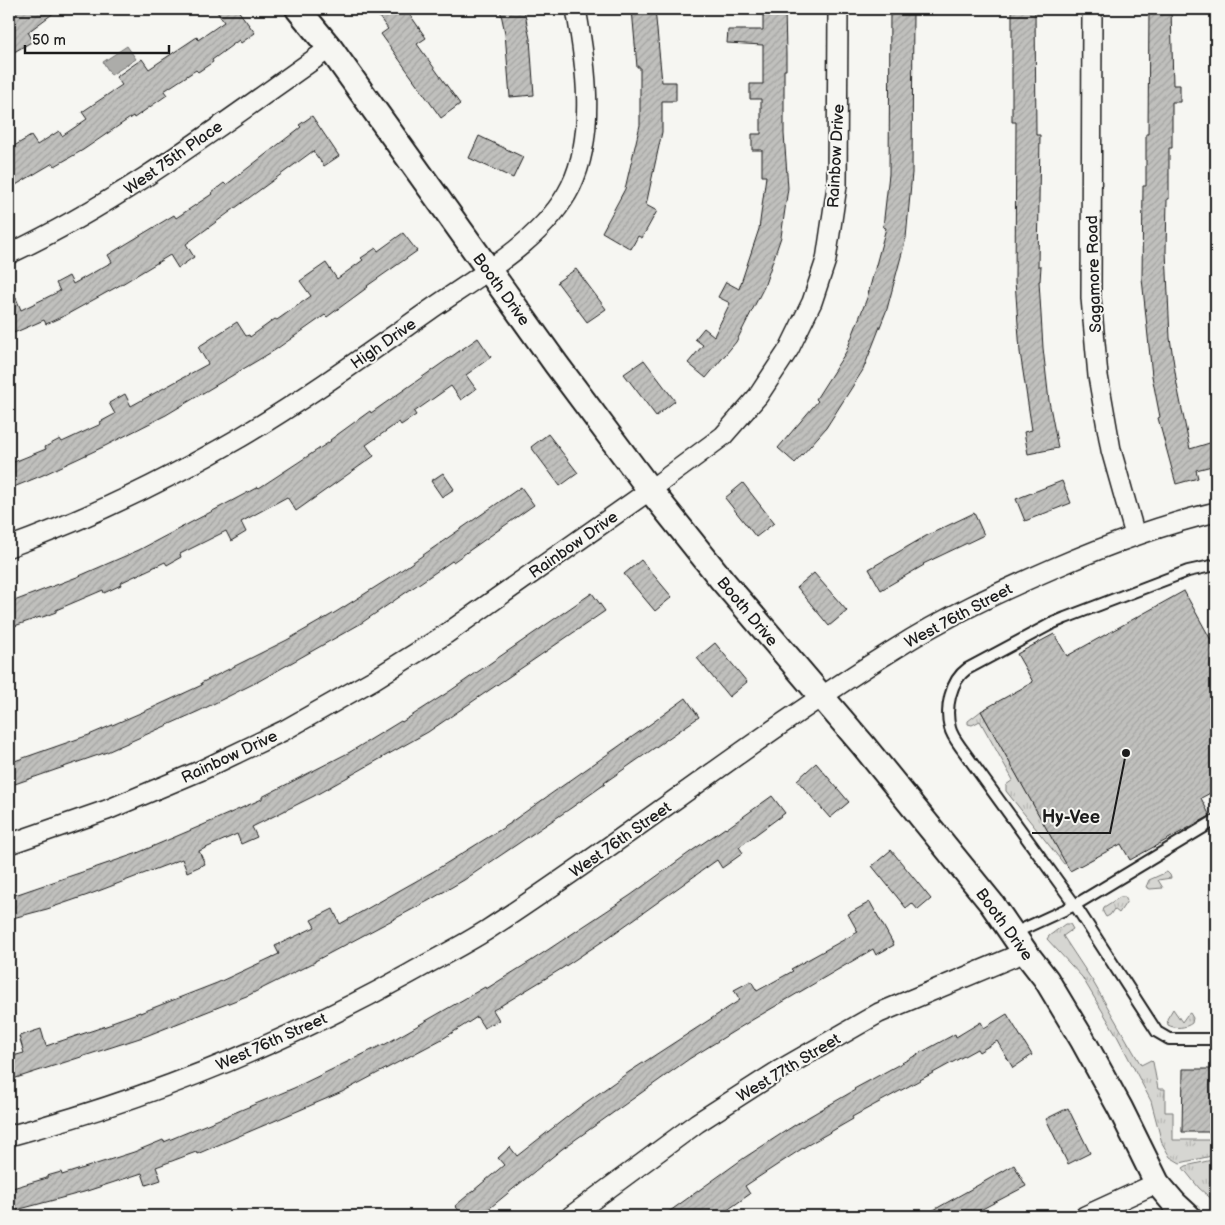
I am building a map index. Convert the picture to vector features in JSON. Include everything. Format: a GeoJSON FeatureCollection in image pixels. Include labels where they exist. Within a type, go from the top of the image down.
{"type":"FeatureCollection","features":[{"type":"Feature","properties":{"kind":"street","name":"Booth Drive"},"geometry":{"type":"LineString","coordinates":[[298,9],[330,48],[556,364],[650,490],[722,580],[863,745],[974,881],[1046,979],[1120,1108],[1157,1182],[1175,1204],[1188,1216]]}},
{"type":"Feature","properties":{"kind":"street","name":"High Drive"},"geometry":{"type":"LineString","coordinates":[[9,547],[50,532],[105,508],[182,470],[242,436],[308,394],[488,270],[518,248],[546,223],[560,206],[571,186],[579,166],[584,140],[587,88],[576,9]]}},
{"type":"Feature","properties":{"kind":"street","name":"Rainbow Drive"},"geometry":{"type":"LineString","coordinates":[[9,844],[107,810],[202,770],[283,730],[374,680],[446,634],[723,436],[758,396],[789,349],[812,302],[826,260],[837,186],[838,9]]}},
{"type":"Feature","properties":{"kind":"street","name":"Sagamore Road"},"geometry":{"type":"LineString","coordinates":[[1092,9],[1092,308],[1098,376],[1112,450],[1135,535]]}},
{"type":"Feature","properties":{"kind":"street","name":"West 75th Place"},"geometry":{"type":"LineString","coordinates":[[9,254],[50,235],[121,194],[330,48]]}},
{"type":"Feature","properties":{"kind":"street","name":"West 76th Street"},"geometry":{"type":"LineString","coordinates":[[9,1136],[88,1114],[171,1084],[265,1046],[365,998],[492,927],[600,854],[821,697],[896,647],[957,613],[1004,590],[1092,552],[1135,535],[1216,512]]}},
{"type":"Feature","properties":{"kind":"street","name":"West 77th Street"},"geometry":{"type":"LineString","coordinates":[[571,1216],[697,1123],[778,1071],[879,1013],[1018,943]]}},
{"type":"Feature","properties":{"kind":"street"},"geometry":{"type":"LineString","coordinates":[[1085,1216],[1157,1182]]}},
{"type":"Feature","properties":{"kind":"lane"},"geometry":{"type":"LineString","coordinates":[[1216,565],[1188,571],[1051,624],[967,669],[961,673],[952,687],[949,725],[955,738],[1076,905],[1161,1036],[1169,1039],[1216,1039]]}},
{"type":"Feature","properties":{"kind":"lane"},"geometry":{"type":"LineString","coordinates":[[1018,943],[1076,905],[1216,820]]}},
{"type":"Feature","properties":{"kind":"green space"},"geometry":{"type":"Polygon","coordinates":[[[981,711],[1066,863],[1064,864],[1006,791],[1006,785],[1013,780],[980,721],[972,725],[968,724],[968,721],[981,711]]]}},
{"type":"Feature","properties":{"kind":"green space"},"geometry":{"type":"Polygon","coordinates":[[[1167,872],[1171,878],[1158,880],[1163,888],[1150,889],[1146,887],[1149,880],[1167,872]]]}},
{"type":"Feature","properties":{"kind":"green space"},"geometry":{"type":"Polygon","coordinates":[[[1120,897],[1125,897],[1127,901],[1119,913],[1114,909],[1106,917],[1103,912],[1104,907],[1120,897]]]}},
{"type":"Feature","properties":{"kind":"green space"},"geometry":{"type":"Polygon","coordinates":[[[1065,924],[1070,924],[1073,929],[1063,936],[1092,980],[1141,1065],[1151,1060],[1153,1062],[1158,1089],[1165,1089],[1165,1112],[1173,1112],[1173,1140],[1216,1140],[1216,1155],[1180,1163],[1170,1157],[1162,1143],[1151,1101],[1116,1034],[1082,977],[1047,939],[1065,924]]]}},
{"type":"Feature","properties":{"kind":"green space"},"geometry":{"type":"Polygon","coordinates":[[[1173,1009],[1182,1022],[1190,1013],[1193,1018],[1192,1023],[1180,1027],[1168,1025],[1167,1019],[1173,1009]]]}},
{"type":"Feature","properties":{"kind":"green space"},"geometry":{"type":"Polygon","coordinates":[[[1216,1159],[1216,1203],[1199,1188],[1183,1168],[1216,1159]]]}},
{"type":"Feature","properties":{"kind":"shaded area"},"geometry":{"type":"Polygon","coordinates":[[[127,46],[136,59],[111,75],[103,62],[127,46]]]}},
{"type":"Feature","properties":{"kind":"building"},"geometry":{"type":"Polygon","coordinates":[[[9,9],[59,9],[28,32],[33,41],[9,55],[9,9]]]}},
{"type":"Feature","properties":{"kind":"building"},"geometry":{"type":"Polygon","coordinates":[[[215,9],[237,9],[255,33],[241,43],[239,40],[212,60],[213,62],[198,72],[196,70],[164,91],[167,95],[134,118],[133,116],[83,150],[55,166],[53,163],[9,189],[9,149],[31,136],[37,145],[59,131],[62,136],[87,119],[82,112],[122,85],[116,77],[142,59],[149,69],[197,37],[198,40],[224,22],[215,9]]]}},
{"type":"Feature","properties":{"kind":"building"},"geometry":{"type":"Polygon","coordinates":[[[373,9],[406,9],[426,38],[417,44],[460,104],[441,118],[381,34],[388,29],[373,9]]]}},
{"type":"Feature","properties":{"kind":"building"},"geometry":{"type":"Polygon","coordinates":[[[500,9],[524,9],[530,39],[534,95],[510,97],[505,33],[500,9]]]}},
{"type":"Feature","properties":{"kind":"building"},"geometry":{"type":"Polygon","coordinates":[[[632,9],[655,9],[662,82],[676,82],[676,101],[662,101],[662,132],[646,205],[657,211],[642,238],[638,236],[631,249],[602,232],[625,189],[640,125],[640,67],[637,67],[632,9]]]}},
{"type":"Feature","properties":{"kind":"building"},"geometry":{"type":"Polygon","coordinates":[[[763,9],[785,9],[784,134],[788,188],[781,237],[764,287],[736,342],[706,378],[688,363],[703,345],[695,339],[704,328],[714,336],[730,303],[718,297],[726,282],[739,289],[759,229],[766,176],[762,176],[762,150],[752,150],[752,134],[761,134],[761,99],[750,99],[750,84],[763,84],[763,45],[727,43],[728,30],[763,30],[763,9]]]}},
{"type":"Feature","properties":{"kind":"building"},"geometry":{"type":"Polygon","coordinates":[[[890,9],[913,9],[912,173],[906,238],[887,309],[863,370],[826,428],[795,463],[778,448],[818,401],[816,399],[846,352],[867,298],[886,228],[883,227],[889,174],[890,9]]]}},
{"type":"Feature","properties":{"kind":"building"},"geometry":{"type":"Polygon","coordinates":[[[1012,9],[1035,9],[1036,135],[1040,135],[1038,266],[1041,266],[1039,281],[1043,348],[1049,401],[1058,448],[1028,454],[1024,432],[1032,430],[1020,352],[1015,281],[1016,122],[1012,122],[1012,9]]]}},
{"type":"Feature","properties":{"kind":"building"},"geometry":{"type":"Polygon","coordinates":[[[1149,9],[1171,9],[1173,85],[1180,85],[1180,102],[1172,102],[1172,148],[1169,148],[1166,251],[1170,338],[1177,385],[1190,449],[1216,441],[1216,465],[1196,470],[1198,478],[1176,484],[1158,418],[1160,417],[1152,376],[1142,278],[1143,186],[1146,186],[1146,134],[1148,134],[1149,9]]]}},
{"type":"Feature","properties":{"kind":"building"},"geometry":{"type":"Polygon","coordinates":[[[312,116],[339,156],[324,166],[313,151],[186,244],[194,257],[178,268],[170,255],[66,315],[46,324],[44,320],[9,335],[9,281],[21,310],[60,291],[56,283],[69,276],[73,284],[112,262],[108,255],[174,215],[176,218],[212,194],[224,183],[226,185],[301,127],[299,125],[312,116]]]}},
{"type":"Feature","properties":{"kind":"building"},"geometry":{"type":"Polygon","coordinates":[[[479,136],[523,157],[513,178],[469,158],[479,136]]]}},
{"type":"Feature","properties":{"kind":"building"},"geometry":{"type":"Polygon","coordinates":[[[403,233],[417,251],[327,317],[325,315],[275,350],[166,415],[103,447],[9,489],[9,464],[46,449],[45,447],[60,439],[62,442],[101,424],[100,422],[115,414],[109,403],[125,394],[131,406],[208,364],[198,347],[237,322],[246,336],[249,335],[250,337],[311,296],[300,281],[326,263],[337,279],[363,260],[361,258],[376,248],[378,251],[403,233]]]}},
{"type":"Feature","properties":{"kind":"building"},"geometry":{"type":"Polygon","coordinates":[[[576,269],[606,309],[587,322],[557,282],[576,269]]]}},
{"type":"Feature","properties":{"kind":"building"},"geometry":{"type":"Polygon","coordinates":[[[478,338],[491,357],[466,375],[476,389],[461,400],[451,386],[414,412],[416,415],[401,425],[399,422],[366,445],[374,456],[296,511],[287,497],[241,522],[246,532],[231,541],[226,531],[180,554],[181,557],[167,565],[165,562],[120,583],[121,585],[104,593],[103,590],[56,610],[56,612],[9,628],[9,603],[77,577],[139,550],[259,488],[331,441],[370,411],[371,413],[478,338]]]}},
{"type":"Feature","properties":{"kind":"building"},"geometry":{"type":"Polygon","coordinates":[[[644,360],[675,401],[656,416],[624,374],[644,360]]]}},
{"type":"Feature","properties":{"kind":"building"},"geometry":{"type":"Polygon","coordinates":[[[548,434],[578,473],[560,486],[531,447],[548,434]]]}},
{"type":"Feature","properties":{"kind":"building"},"geometry":{"type":"Polygon","coordinates":[[[443,473],[454,489],[442,497],[431,481],[443,473]]]}},
{"type":"Feature","properties":{"kind":"building"},"geometry":{"type":"Polygon","coordinates":[[[1062,481],[1071,503],[1025,521],[1016,499],[1062,481]]]}},
{"type":"Feature","properties":{"kind":"building"},"geometry":{"type":"Polygon","coordinates":[[[743,483],[774,523],[756,537],[725,498],[743,483]]]}},
{"type":"Feature","properties":{"kind":"building"},"geometry":{"type":"Polygon","coordinates":[[[521,487],[534,505],[360,624],[259,681],[199,711],[107,752],[9,786],[9,763],[89,735],[152,708],[202,685],[201,683],[287,640],[393,576],[521,487]]]}},
{"type":"Feature","properties":{"kind":"building"},"geometry":{"type":"Polygon","coordinates":[[[974,513],[984,535],[923,564],[881,590],[869,569],[926,536],[974,513]]]}},
{"type":"Feature","properties":{"kind":"building"},"geometry":{"type":"Polygon","coordinates":[[[641,560],[672,597],[655,611],[624,574],[641,560]]]}},
{"type":"Feature","properties":{"kind":"building"},"geometry":{"type":"Polygon","coordinates":[[[814,573],[847,611],[829,626],[797,587],[814,573]]]}},
{"type":"Feature","properties":{"kind":"building"},"geometry":{"type":"Polygon","coordinates":[[[1184,591],[1216,649],[1216,790],[1201,798],[1210,816],[1130,860],[1121,844],[1070,871],[981,711],[1033,682],[1017,654],[1054,634],[1067,656],[1184,591]]]}},
{"type":"Feature","properties":{"kind":"building"},"geometry":{"type":"Polygon","coordinates":[[[592,593],[605,611],[428,732],[314,796],[252,827],[257,837],[241,844],[237,834],[199,851],[205,864],[187,872],[182,859],[88,895],[9,919],[9,897],[135,854],[262,799],[262,797],[350,752],[450,691],[592,593]]]}},
{"type":"Feature","properties":{"kind":"building"},"geometry":{"type":"Polygon","coordinates":[[[715,643],[747,682],[729,697],[697,658],[715,643]]]}},
{"type":"Feature","properties":{"kind":"building"},"geometry":{"type":"Polygon","coordinates":[[[686,698],[699,717],[571,808],[464,880],[428,901],[249,995],[146,1036],[13,1079],[9,1057],[24,1053],[19,1036],[41,1029],[46,1046],[112,1024],[112,1022],[217,983],[279,954],[275,946],[315,927],[311,920],[333,909],[340,924],[434,871],[511,823],[686,698]]]}},
{"type":"Feature","properties":{"kind":"building"},"geometry":{"type":"Polygon","coordinates":[[[816,763],[849,802],[830,818],[797,780],[816,763]]]}},
{"type":"Feature","properties":{"kind":"building"},"geometry":{"type":"Polygon","coordinates":[[[772,796],[785,813],[739,847],[743,853],[722,868],[717,860],[609,937],[561,969],[493,1010],[499,1020],[484,1028],[477,1017],[444,1038],[342,1092],[197,1154],[196,1152],[156,1167],[161,1180],[146,1185],[142,1173],[84,1192],[9,1212],[9,1189],[61,1172],[62,1175],[134,1152],[163,1140],[164,1142],[294,1088],[384,1045],[485,987],[486,989],[531,961],[631,895],[772,796]]]}},
{"type":"Feature","properties":{"kind":"building"},"geometry":{"type":"Polygon","coordinates":[[[891,850],[931,899],[918,910],[912,903],[906,908],[872,866],[891,850]]]}},
{"type":"Feature","properties":{"kind":"building"},"geometry":{"type":"Polygon","coordinates":[[[870,902],[894,945],[876,955],[873,949],[689,1059],[562,1149],[480,1216],[464,1216],[455,1206],[504,1165],[498,1158],[510,1147],[517,1156],[581,1106],[629,1072],[740,1000],[734,990],[751,981],[757,991],[793,971],[791,969],[858,932],[848,914],[870,902]]]}},
{"type":"Feature","properties":{"kind":"building"},"geometry":{"type":"Polygon","coordinates":[[[1007,1014],[1032,1055],[1013,1068],[997,1041],[979,1052],[977,1049],[852,1117],[853,1119],[806,1146],[745,1186],[750,1194],[719,1216],[663,1216],[744,1158],[854,1089],[955,1034],[956,1037],[981,1022],[984,1028],[1007,1014]]]}},
{"type":"Feature","properties":{"kind":"building"},"geometry":{"type":"Polygon","coordinates":[[[1183,1069],[1216,1069],[1216,1132],[1182,1132],[1183,1069]]]}},
{"type":"Feature","properties":{"kind":"building"},"geometry":{"type":"Polygon","coordinates":[[[1068,1108],[1090,1153],[1068,1164],[1046,1119],[1068,1108]]]}},
{"type":"Feature","properties":{"kind":"building"},"geometry":{"type":"Polygon","coordinates":[[[1014,1165],[1026,1186],[969,1216],[923,1216],[1014,1165]]]}},
{"type":"Feature","properties":{"kind":"place","name":"Hy-Vee"},"geometry":{"type":"Point","coordinates":[1126,753]}}]}
